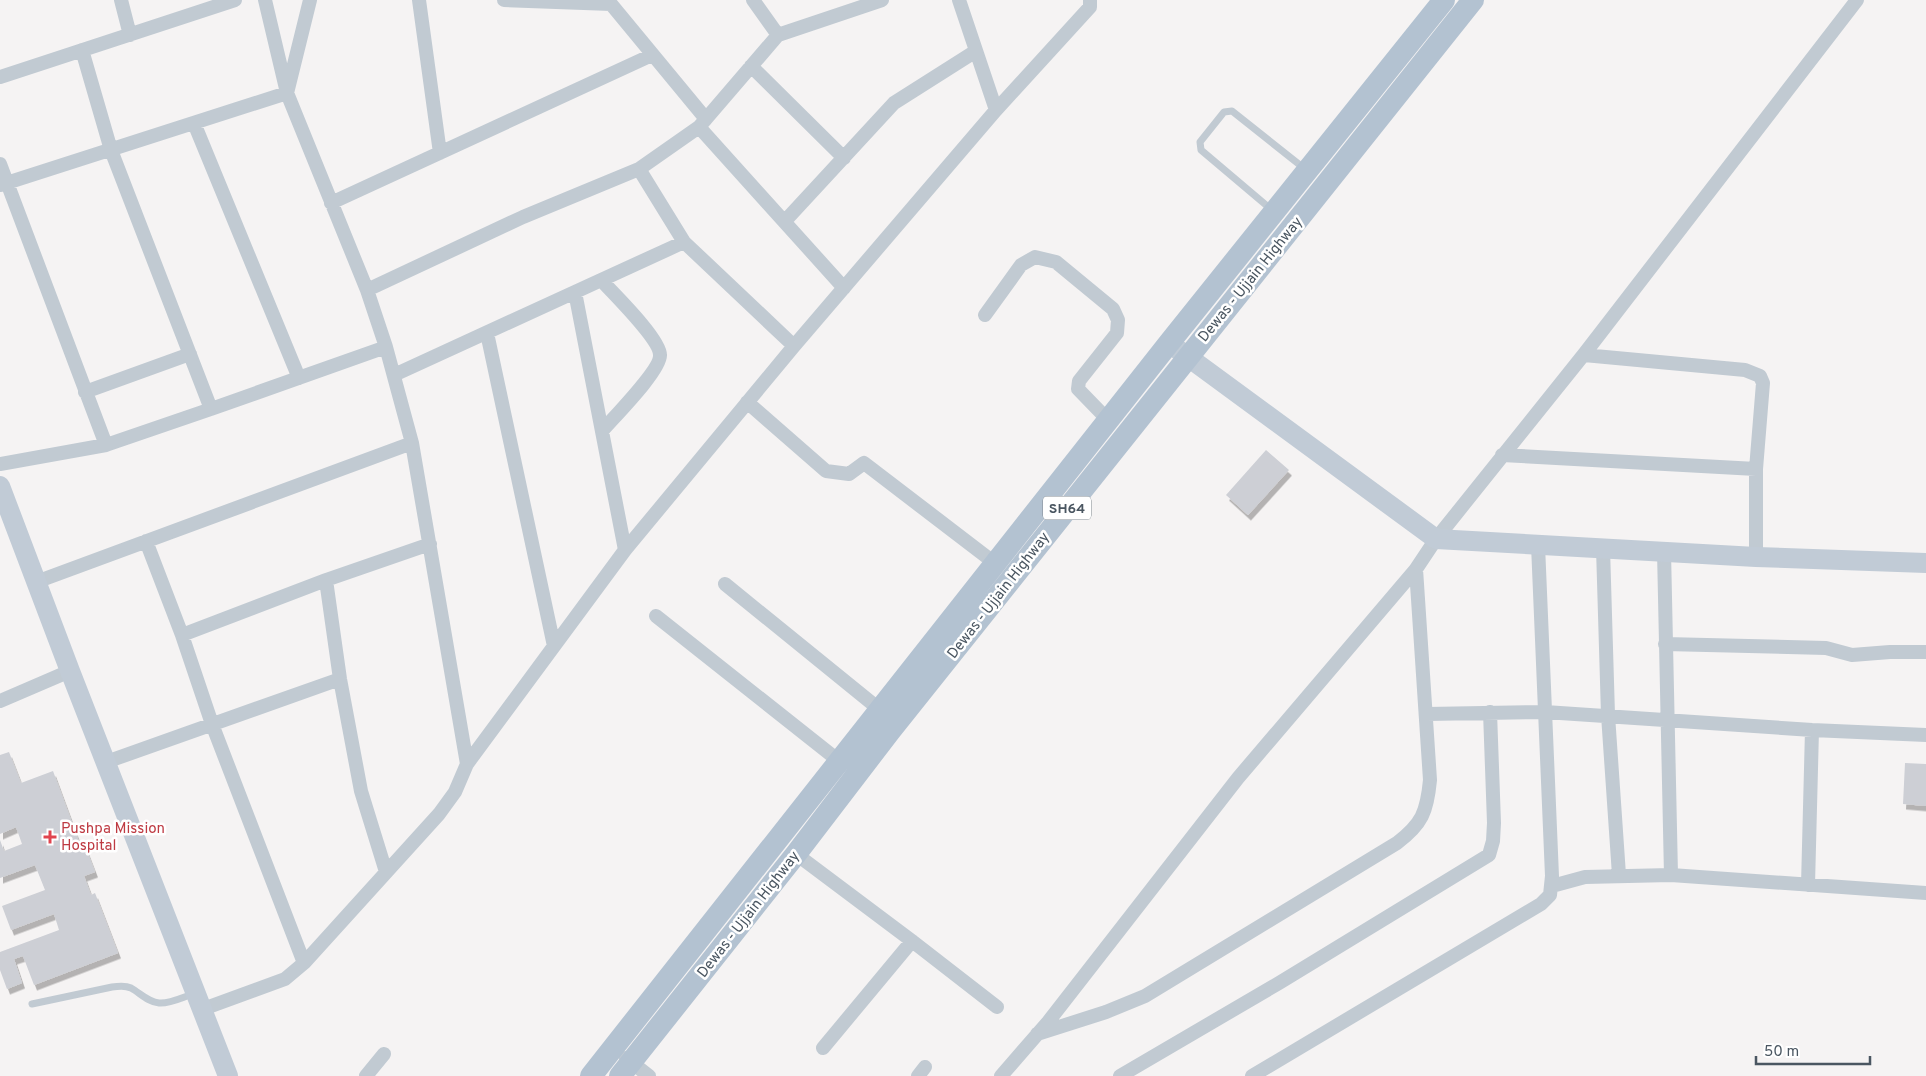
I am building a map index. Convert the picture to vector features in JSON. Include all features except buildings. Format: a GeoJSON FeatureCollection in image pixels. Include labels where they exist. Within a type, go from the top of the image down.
{"type":"FeatureCollection","features":[{"type":"Feature","properties":{"kind":"main road","name":"Dewas - Ujjain Highway"},"geometry":{"type":"LineString","coordinates":[[591,1076],[879,709],[1444,0]]}},
{"type":"Feature","properties":{"kind":"main road","name":"Dewas - Ujjain Highway"},"geometry":{"type":"LineString","coordinates":[[625,1069],[796,854],[890,731],[1473,0]]}},
{"type":"Feature","properties":{"kind":"street"},"geometry":{"type":"LineString","coordinates":[[121,0],[130,35]]}},
{"type":"Feature","properties":{"kind":"street"},"geometry":{"type":"LineString","coordinates":[[0,77],[130,35],[194,6],[235,0]]}},
{"type":"Feature","properties":{"kind":"street"},"geometry":{"type":"LineString","coordinates":[[265,0],[286,93],[367,290],[394,375],[412,443],[468,764]]}},
{"type":"Feature","properties":{"kind":"street"},"geometry":{"type":"LineString","coordinates":[[286,93],[310,0]]}},
{"type":"Feature","properties":{"kind":"street"},"geometry":{"type":"LineString","coordinates":[[419,0],[440,153]]}},
{"type":"Feature","properties":{"kind":"street"},"geometry":{"type":"LineString","coordinates":[[504,0],[611,2],[703,123],[785,222],[844,288]]}},
{"type":"Feature","properties":{"kind":"street"},"geometry":{"type":"LineString","coordinates":[[753,0],[778,35]]}},
{"type":"Feature","properties":{"kind":"street"},"geometry":{"type":"LineString","coordinates":[[367,290],[523,217],[639,169],[703,123],[778,35],[882,0]]}},
{"type":"Feature","properties":{"kind":"street"},"geometry":{"type":"LineString","coordinates":[[959,0],[996,110]]}},
{"type":"Feature","properties":{"kind":"street"},"geometry":{"type":"LineString","coordinates":[[199,1001],[285,979],[304,963],[439,814],[455,792],[468,764],[625,550],[794,346],[996,110],[1090,7],[1090,0]]}},
{"type":"Feature","properties":{"kind":"street"},"geometry":{"type":"LineString","coordinates":[[1001,1076],[1037,1034],[1238,778],[1416,569],[1436,539],[1584,355],[1857,0]]}},
{"type":"Feature","properties":{"kind":"street"},"geometry":{"type":"LineString","coordinates":[[82,50],[111,150],[211,409]]}},
{"type":"Feature","properties":{"kind":"street"},"geometry":{"type":"LineString","coordinates":[[785,222],[894,103],[976,51]]}},
{"type":"Feature","properties":{"kind":"street"},"geometry":{"type":"LineString","coordinates":[[331,203],[652,55]]}},
{"type":"Feature","properties":{"kind":"street"},"geometry":{"type":"LineString","coordinates":[[751,66],[844,158]]}},
{"type":"Feature","properties":{"kind":"street"},"geometry":{"type":"LineString","coordinates":[[3,184],[286,93]]}},
{"type":"Feature","properties":{"kind":"street"},"geometry":{"type":"LineString","coordinates":[[194,123],[299,378]]}},
{"type":"Feature","properties":{"kind":"street"},"geometry":{"type":"LineString","coordinates":[[0,164],[3,184],[106,444]]}},
{"type":"Feature","properties":{"kind":"street"},"geometry":{"type":"LineString","coordinates":[[639,169],[684,242],[794,346]]}},
{"type":"Feature","properties":{"kind":"street"},"geometry":{"type":"LineString","coordinates":[[394,375],[684,242]]}},
{"type":"Feature","properties":{"kind":"street"},"geometry":{"type":"LineString","coordinates":[[986,315],[1021,265],[1035,257],[1056,262],[1113,309],[1118,320],[1117,333],[1079,381],[1078,389],[1109,421]]}},
{"type":"Feature","properties":{"kind":"street"},"geometry":{"type":"LineString","coordinates":[[601,280],[656,342],[660,356],[656,370],[602,431]]}},
{"type":"Feature","properties":{"kind":"street"},"geometry":{"type":"LineString","coordinates":[[574,292],[625,550]]}},
{"type":"Feature","properties":{"kind":"street"},"geometry":{"type":"LineString","coordinates":[[487,332],[554,646]]}},
{"type":"Feature","properties":{"kind":"street"},"geometry":{"type":"LineString","coordinates":[[1169,344],[1188,356],[1436,539],[1926,563]]}},
{"type":"Feature","properties":{"kind":"street"},"geometry":{"type":"LineString","coordinates":[[0,464],[106,444],[386,347]]}},
{"type":"Feature","properties":{"kind":"street"},"geometry":{"type":"LineString","coordinates":[[86,392],[190,354]]}},
{"type":"Feature","properties":{"kind":"street"},"geometry":{"type":"LineString","coordinates":[[1584,355],[1745,370],[1760,376],[1763,383],[1756,469],[1756,556]]}},
{"type":"Feature","properties":{"kind":"street"},"geometry":{"type":"LineString","coordinates":[[747,402],[826,471],[849,474],[864,463],[996,564]]}},
{"type":"Feature","properties":{"kind":"street"},"geometry":{"type":"LineString","coordinates":[[36,582],[412,443]]}},
{"type":"Feature","properties":{"kind":"street"},"geometry":{"type":"LineString","coordinates":[[1502,455],[1756,469]]}},
{"type":"Feature","properties":{"kind":"street"},"geometry":{"type":"LineString","coordinates":[[0,486],[228,1076]]}},
{"type":"Feature","properties":{"kind":"street"},"geometry":{"type":"LineString","coordinates":[[146,541],[182,635],[212,724],[304,963]]}},
{"type":"Feature","properties":{"kind":"street"},"geometry":{"type":"LineString","coordinates":[[182,635],[326,580],[430,544]]}},
{"type":"Feature","properties":{"kind":"street"},"geometry":{"type":"LineString","coordinates":[[1252,1076],[1541,904],[1550,895],[1552,886],[1538,545]]}},
{"type":"Feature","properties":{"kind":"street"},"geometry":{"type":"LineString","coordinates":[[1604,548],[1608,716],[1619,875]]}},
{"type":"Feature","properties":{"kind":"street"},"geometry":{"type":"LineString","coordinates":[[1664,551],[1671,875]]}},
{"type":"Feature","properties":{"kind":"street"},"geometry":{"type":"LineString","coordinates":[[1037,1034],[1106,1012],[1145,996],[1397,843],[1412,831],[1422,818],[1428,800],[1430,780],[1416,569]]}},
{"type":"Feature","properties":{"kind":"street"},"geometry":{"type":"LineString","coordinates":[[326,580],[340,678],[362,792],[386,872]]}},
{"type":"Feature","properties":{"kind":"street"},"geometry":{"type":"LineString","coordinates":[[725,584],[879,709]]}},
{"type":"Feature","properties":{"kind":"street"},"geometry":{"type":"LineString","coordinates":[[656,616],[839,761]]}},
{"type":"Feature","properties":{"kind":"street"},"geometry":{"type":"LineString","coordinates":[[1665,644],[1826,648],[1852,655],[1926,652]]}},
{"type":"Feature","properties":{"kind":"street"},"geometry":{"type":"LineString","coordinates":[[0,701],[70,671]]}},
{"type":"Feature","properties":{"kind":"street"},"geometry":{"type":"LineString","coordinates":[[106,762],[340,678]]}},
{"type":"Feature","properties":{"kind":"street"},"geometry":{"type":"LineString","coordinates":[[1120,1076],[1279,983],[1489,855],[1493,841],[1494,823],[1490,712]]}},
{"type":"Feature","properties":{"kind":"street"},"geometry":{"type":"LineString","coordinates":[[1426,714],[1545,712],[1812,730],[1926,735]]}},
{"type":"Feature","properties":{"kind":"street"},"geometry":{"type":"LineString","coordinates":[[1808,885],[1812,730]]}},
{"type":"Feature","properties":{"kind":"street"},"geometry":{"type":"LineString","coordinates":[[796,854],[996,1007]]}},
{"type":"Feature","properties":{"kind":"street"},"geometry":{"type":"LineString","coordinates":[[1552,886],[1585,877],[1671,875],[1926,893]]}},
{"type":"Feature","properties":{"kind":"street"},"geometry":{"type":"LineString","coordinates":[[823,1048],[912,941]]}},
{"type":"Feature","properties":{"kind":"street"},"geometry":{"type":"LineString","coordinates":[[613,1048],[625,1069],[649,1076]]}},
{"type":"Feature","properties":{"kind":"street"},"geometry":{"type":"LineString","coordinates":[[366,1076],[384,1054]]}},
{"type":"Feature","properties":{"kind":"lane"},"geometry":{"type":"LineString","coordinates":[[1274,212],[1201,150],[1200,142],[1224,112],[1232,111],[1307,170]]}},
{"type":"Feature","properties":{"kind":"lane"},"geometry":{"type":"LineString","coordinates":[[32,1004],[122,986],[130,988],[148,1000],[158,1003],[199,1001]]}},
{"type":"Feature","properties":{"kind":"place","name":"Pushpa Mission Hospital"},"geometry":{"type":"Point","coordinates":[50,837]}}]}
